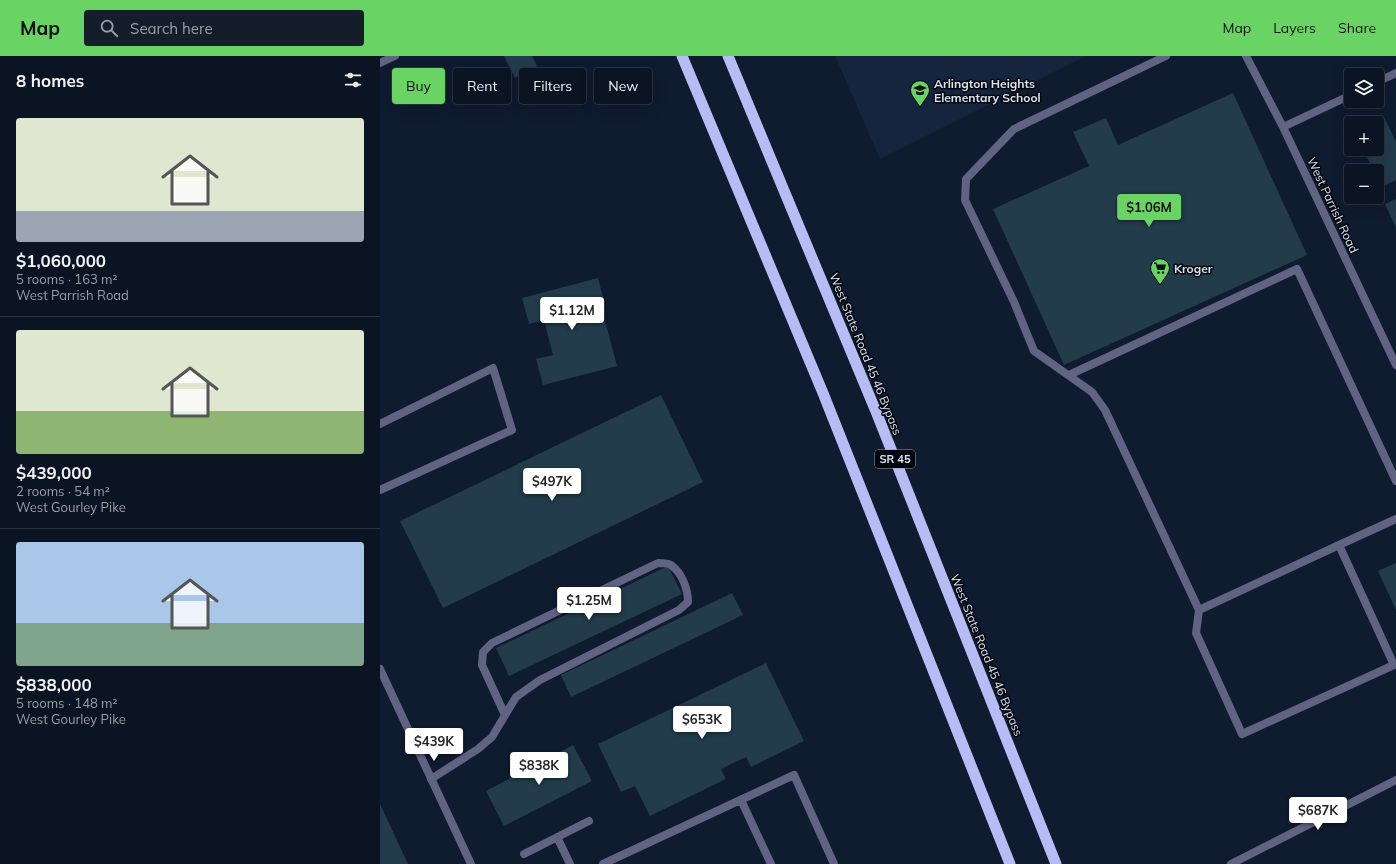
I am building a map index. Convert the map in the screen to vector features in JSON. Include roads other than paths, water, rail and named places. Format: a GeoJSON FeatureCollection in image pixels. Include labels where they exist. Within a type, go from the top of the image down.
{"type":"FeatureCollection","features":[{"type":"Feature","properties":{"kind":"highway"},"geometry":{"type":"LineString","coordinates":[[682,56],[826,400],[1010,864]]}},
{"type":"Feature","properties":{"kind":"highway","name":"West State Road 45 46 Bypass"},"geometry":{"type":"LineString","coordinates":[[728,56],[869,394],[1056,864]]}},
{"type":"Feature","properties":{"kind":"street"},"geometry":{"type":"LineString","coordinates":[[380,63],[395,56]]}},
{"type":"Feature","properties":{"kind":"street"},"geometry":{"type":"LineString","coordinates":[[1166,56],[1014,129],[966,179],[965,200],[1014,302],[1034,350],[1092,392],[1105,410],[1199,610],[1196,633],[1242,734],[1394,665],[1339,545]]}},
{"type":"Feature","properties":{"kind":"street","name":"West Parrish Road"},"geometry":{"type":"LineString","coordinates":[[1246,56],[1283,127],[1396,365]]}},
{"type":"Feature","properties":{"kind":"street"},"geometry":{"type":"LineString","coordinates":[[1384,78],[1396,72]]}},
{"type":"Feature","properties":{"kind":"street"},"geometry":{"type":"LineString","coordinates":[[1283,127],[1344,98]]}},
{"type":"Feature","properties":{"kind":"street"},"geometry":{"type":"LineString","coordinates":[[1069,375],[1297,269],[1396,481]]}},
{"type":"Feature","properties":{"kind":"street"},"geometry":{"type":"LineString","coordinates":[[380,424],[493,368],[512,430],[380,490]]}},
{"type":"Feature","properties":{"kind":"street"},"geometry":{"type":"LineString","coordinates":[[1199,610],[1396,519]]}},
{"type":"Feature","properties":{"kind":"street"},"geometry":{"type":"LineString","coordinates":[[432,779],[478,749],[492,737],[516,698],[540,680],[679,610],[688,602],[688,592],[678,572],[670,564],[658,563],[492,643],[483,652],[482,665],[505,715]]}},
{"type":"Feature","properties":{"kind":"street"},"geometry":{"type":"LineString","coordinates":[[380,669],[471,864]]}},
{"type":"Feature","properties":{"kind":"street"},"geometry":{"type":"LineString","coordinates":[[602,864],[794,776],[834,864]]}},
{"type":"Feature","properties":{"kind":"street"},"geometry":{"type":"LineString","coordinates":[[1231,864],[1396,780]]}},
{"type":"Feature","properties":{"kind":"street"},"geometry":{"type":"LineString","coordinates":[[741,800],[771,864]]}},
{"type":"Feature","properties":{"kind":"street"},"geometry":{"type":"LineString","coordinates":[[524,854],[589,821]]}},
{"type":"Feature","properties":{"kind":"street"},"geometry":{"type":"LineString","coordinates":[[556,837],[570,864]]}},
{"type":"Feature","properties":{"kind":"place","name":"Arlington Heights Elementary School"},"geometry":{"type":"Point","coordinates":[920,107]}},
{"type":"Feature","properties":{"kind":"place","name":"Kroger"},"geometry":{"type":"Point","coordinates":[1160,285]}}]}
